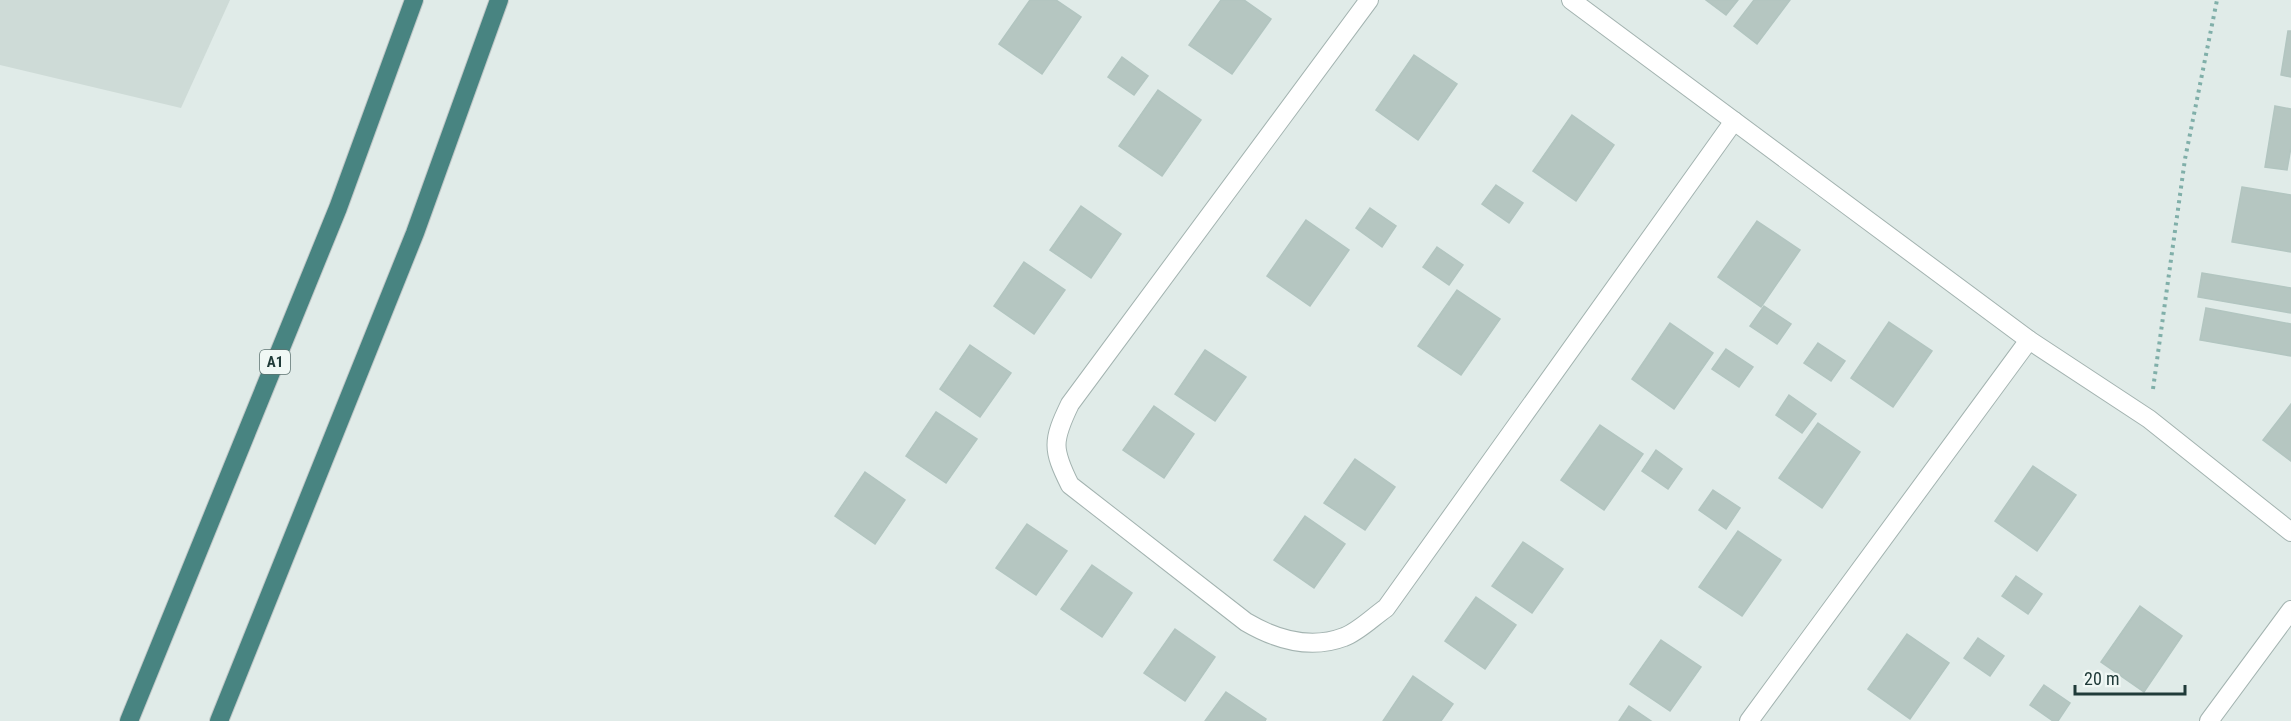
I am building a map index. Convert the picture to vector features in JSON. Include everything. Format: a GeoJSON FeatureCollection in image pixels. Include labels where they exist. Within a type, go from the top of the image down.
{"type":"FeatureCollection","features":[{"type":"Feature","properties":{"kind":"highway","name":"A1"},"geometry":{"type":"LineString","coordinates":[[129,721],[338,208],[414,0]]}},
{"type":"Feature","properties":{"kind":"highway"},"geometry":{"type":"LineString","coordinates":[[219,721],[415,233],[499,0]]}},
{"type":"Feature","properties":{"kind":"street"},"geometry":{"type":"LineString","coordinates":[[1369,0],[1070,404],[1058,429],[1056,458],[1070,485],[1246,622],[1272,637],[1309,643],[1345,637],[1386,608],[1734,121]]}},
{"type":"Feature","properties":{"kind":"street"},"geometry":{"type":"LineString","coordinates":[[1571,0],[2030,339],[2149,419],[2291,532]]}},
{"type":"Feature","properties":{"kind":"street"},"geometry":{"type":"LineString","coordinates":[[1749,721],[2030,339]]}},
{"type":"Feature","properties":{"kind":"street"},"geometry":{"type":"LineString","coordinates":[[2209,721],[2291,610]]}},
{"type":"Feature","properties":{"kind":"path"},"geometry":{"type":"LineString","coordinates":[[2149,419],[2185,159],[2217,0]]}},
{"type":"Feature","properties":{"kind":"shaded area"},"geometry":{"type":"Polygon","coordinates":[[[0,0],[230,0],[181,108],[0,65],[0,0]]]}},
{"type":"Feature","properties":{"kind":"building"},"geometry":{"type":"Polygon","coordinates":[[[1030,0],[1056,0],[1081,17],[1042,74],[999,44],[1030,0]]]}},
{"type":"Feature","properties":{"kind":"building"},"geometry":{"type":"Polygon","coordinates":[[[1221,0],[1244,0],[1271,19],[1232,74],[1189,45],[1221,0]]]}},
{"type":"Feature","properties":{"kind":"building"},"geometry":{"type":"Polygon","coordinates":[[[1706,0],[1738,0],[1726,15],[1706,0]]]}},
{"type":"Feature","properties":{"kind":"building"},"geometry":{"type":"Polygon","coordinates":[[[1754,0],[1790,0],[1757,44],[1734,26],[1754,0]]]}},
{"type":"Feature","properties":{"kind":"building"},"geometry":{"type":"Polygon","coordinates":[[[2288,31],[2291,31],[2291,77],[2281,75],[2288,31]]]}},
{"type":"Feature","properties":{"kind":"building"},"geometry":{"type":"Polygon","coordinates":[[[1414,55],[1457,84],[1418,140],[1376,110],[1414,55]]]}},
{"type":"Feature","properties":{"kind":"building"},"geometry":{"type":"Polygon","coordinates":[[[1122,57],[1148,76],[1134,95],[1108,77],[1122,57]]]}},
{"type":"Feature","properties":{"kind":"building"},"geometry":{"type":"Polygon","coordinates":[[[1158,90],[1201,120],[1162,176],[1119,146],[1158,90]]]}},
{"type":"Feature","properties":{"kind":"building"},"geometry":{"type":"Polygon","coordinates":[[[2275,106],[2291,109],[2291,147],[2287,170],[2265,167],[2275,106]]]}},
{"type":"Feature","properties":{"kind":"building"},"geometry":{"type":"Polygon","coordinates":[[[1572,115],[1614,145],[1576,201],[1533,171],[1572,115]]]}},
{"type":"Feature","properties":{"kind":"building"},"geometry":{"type":"Polygon","coordinates":[[[1496,185],[1523,203],[1509,223],[1482,204],[1496,185]]]}},
{"type":"Feature","properties":{"kind":"building"},"geometry":{"type":"Polygon","coordinates":[[[2242,187],[2291,195],[2291,252],[2232,242],[2242,187]]]}},
{"type":"Feature","properties":{"kind":"building"},"geometry":{"type":"Polygon","coordinates":[[[1081,206],[1121,234],[1091,278],[1050,250],[1081,206]]]}},
{"type":"Feature","properties":{"kind":"building"},"geometry":{"type":"Polygon","coordinates":[[[1370,208],[1396,226],[1382,247],[1356,228],[1370,208]]]}},
{"type":"Feature","properties":{"kind":"building"},"geometry":{"type":"Polygon","coordinates":[[[1306,220],[1349,250],[1310,306],[1267,276],[1306,220]]]}},
{"type":"Feature","properties":{"kind":"building"},"geometry":{"type":"Polygon","coordinates":[[[1757,221],[1800,250],[1761,307],[1718,277],[1757,221]]]}},
{"type":"Feature","properties":{"kind":"building"},"geometry":{"type":"Polygon","coordinates":[[[1437,247],[1463,265],[1449,285],[1423,267],[1437,247]]]}},
{"type":"Feature","properties":{"kind":"building"},"geometry":{"type":"Polygon","coordinates":[[[1024,262],[1065,290],[1034,334],[994,306],[1024,262]]]}},
{"type":"Feature","properties":{"kind":"building"},"geometry":{"type":"Polygon","coordinates":[[[2202,273],[2291,288],[2291,313],[2198,297],[2202,273]]]}},
{"type":"Feature","properties":{"kind":"building"},"geometry":{"type":"Polygon","coordinates":[[[1457,290],[1500,319],[1461,375],[1418,346],[1457,290]]]}},
{"type":"Feature","properties":{"kind":"building"},"geometry":{"type":"Polygon","coordinates":[[[1764,306],[1791,324],[1777,344],[1750,326],[1764,306]]]}},
{"type":"Feature","properties":{"kind":"building"},"geometry":{"type":"Polygon","coordinates":[[[2206,308],[2291,324],[2291,356],[2200,340],[2206,308]]]}},
{"type":"Feature","properties":{"kind":"building"},"geometry":{"type":"Polygon","coordinates":[[[1889,322],[1932,351],[1893,407],[1851,378],[1889,322]]]}},
{"type":"Feature","properties":{"kind":"building"},"geometry":{"type":"Polygon","coordinates":[[[1670,323],[1713,353],[1674,409],[1632,379],[1670,323]]]}},
{"type":"Feature","properties":{"kind":"building"},"geometry":{"type":"Polygon","coordinates":[[[1818,343],[1845,361],[1831,381],[1804,363],[1818,343]]]}},
{"type":"Feature","properties":{"kind":"building"},"geometry":{"type":"Polygon","coordinates":[[[970,345],[1011,373],[980,417],[940,389],[970,345]]]}},
{"type":"Feature","properties":{"kind":"building"},"geometry":{"type":"Polygon","coordinates":[[[1726,349],[1753,367],[1739,387],[1712,369],[1726,349]]]}},
{"type":"Feature","properties":{"kind":"building"},"geometry":{"type":"Polygon","coordinates":[[[1205,350],[1246,377],[1215,421],[1175,394],[1205,350]]]}},
{"type":"Feature","properties":{"kind":"building"},"geometry":{"type":"Polygon","coordinates":[[[1789,395],[1816,414],[1802,433],[1776,415],[1789,395]]]}},
{"type":"Feature","properties":{"kind":"building"},"geometry":{"type":"Polygon","coordinates":[[[2291,404],[2291,461],[2263,440],[2291,404]]]}},
{"type":"Feature","properties":{"kind":"building"},"geometry":{"type":"Polygon","coordinates":[[[1154,406],[1194,434],[1164,478],[1123,450],[1154,406]]]}},
{"type":"Feature","properties":{"kind":"building"},"geometry":{"type":"Polygon","coordinates":[[[936,412],[977,439],[946,483],[906,456],[936,412]]]}},
{"type":"Feature","properties":{"kind":"building"},"geometry":{"type":"Polygon","coordinates":[[[1818,423],[1860,452],[1822,508],[1779,478],[1818,423]]]}},
{"type":"Feature","properties":{"kind":"building"},"geometry":{"type":"Polygon","coordinates":[[[1600,425],[1643,454],[1604,510],[1561,480],[1600,425]]]}},
{"type":"Feature","properties":{"kind":"building"},"geometry":{"type":"Polygon","coordinates":[[[1656,450],[1682,469],[1668,489],[1642,471],[1656,450]]]}},
{"type":"Feature","properties":{"kind":"building"},"geometry":{"type":"Polygon","coordinates":[[[1355,459],[1395,487],[1365,530],[1324,503],[1355,459]]]}},
{"type":"Feature","properties":{"kind":"building"},"geometry":{"type":"Polygon","coordinates":[[[2033,466],[2076,495],[2037,551],[1995,521],[2033,466]]]}},
{"type":"Feature","properties":{"kind":"building"},"geometry":{"type":"Polygon","coordinates":[[[865,472],[905,500],[875,544],[835,516],[865,472]]]}},
{"type":"Feature","properties":{"kind":"building"},"geometry":{"type":"Polygon","coordinates":[[[1713,490],[1740,508],[1726,529],[1699,510],[1713,490]]]}},
{"type":"Feature","properties":{"kind":"building"},"geometry":{"type":"Polygon","coordinates":[[[1305,516],[1345,544],[1314,588],[1274,560],[1305,516]]]}},
{"type":"Feature","properties":{"kind":"building"},"geometry":{"type":"Polygon","coordinates":[[[1027,524],[1067,551],[1036,595],[996,568],[1027,524]]]}},
{"type":"Feature","properties":{"kind":"building"},"geometry":{"type":"Polygon","coordinates":[[[1738,531],[1781,560],[1742,616],[1699,587],[1738,531]]]}},
{"type":"Feature","properties":{"kind":"building"},"geometry":{"type":"Polygon","coordinates":[[[1523,542],[1563,569],[1532,613],[1492,586],[1523,542]]]}},
{"type":"Feature","properties":{"kind":"building"},"geometry":{"type":"Polygon","coordinates":[[[1092,565],[1132,593],[1102,637],[1061,609],[1092,565]]]}},
{"type":"Feature","properties":{"kind":"building"},"geometry":{"type":"Polygon","coordinates":[[[2016,576],[2042,594],[2028,614],[2002,596],[2016,576]]]}},
{"type":"Feature","properties":{"kind":"building"},"geometry":{"type":"Polygon","coordinates":[[[1476,597],[1516,625],[1485,669],[1445,641],[1476,597]]]}},
{"type":"Feature","properties":{"kind":"building"},"geometry":{"type":"Polygon","coordinates":[[[2140,606],[2182,636],[2144,692],[2101,662],[2140,606]]]}},
{"type":"Feature","properties":{"kind":"building"},"geometry":{"type":"Polygon","coordinates":[[[1175,629],[1215,657],[1185,701],[1144,673],[1175,629]]]}},
{"type":"Feature","properties":{"kind":"building"},"geometry":{"type":"Polygon","coordinates":[[[1907,634],[1949,663],[1910,719],[1868,689],[1907,634]]]}},
{"type":"Feature","properties":{"kind":"building"},"geometry":{"type":"Polygon","coordinates":[[[1978,638],[2004,656],[1990,676],[1964,658],[1978,638]]]}},
{"type":"Feature","properties":{"kind":"building"},"geometry":{"type":"Polygon","coordinates":[[[1661,640],[1701,667],[1670,711],[1630,684],[1661,640]]]}},
{"type":"Feature","properties":{"kind":"building"},"geometry":{"type":"Polygon","coordinates":[[[1413,676],[1453,704],[1441,721],[1383,721],[1413,676]]]}},
{"type":"Feature","properties":{"kind":"building"},"geometry":{"type":"Polygon","coordinates":[[[2044,685],[2070,703],[2058,721],[2053,721],[2030,705],[2044,685]]]}},
{"type":"Feature","properties":{"kind":"building"},"geometry":{"type":"Polygon","coordinates":[[[1226,692],[1266,719],[1265,721],[1205,721],[1226,692]]]}},
{"type":"Feature","properties":{"kind":"building"},"geometry":{"type":"Polygon","coordinates":[[[1629,706],[1651,721],[1619,721],[1629,706]]]}}]}
